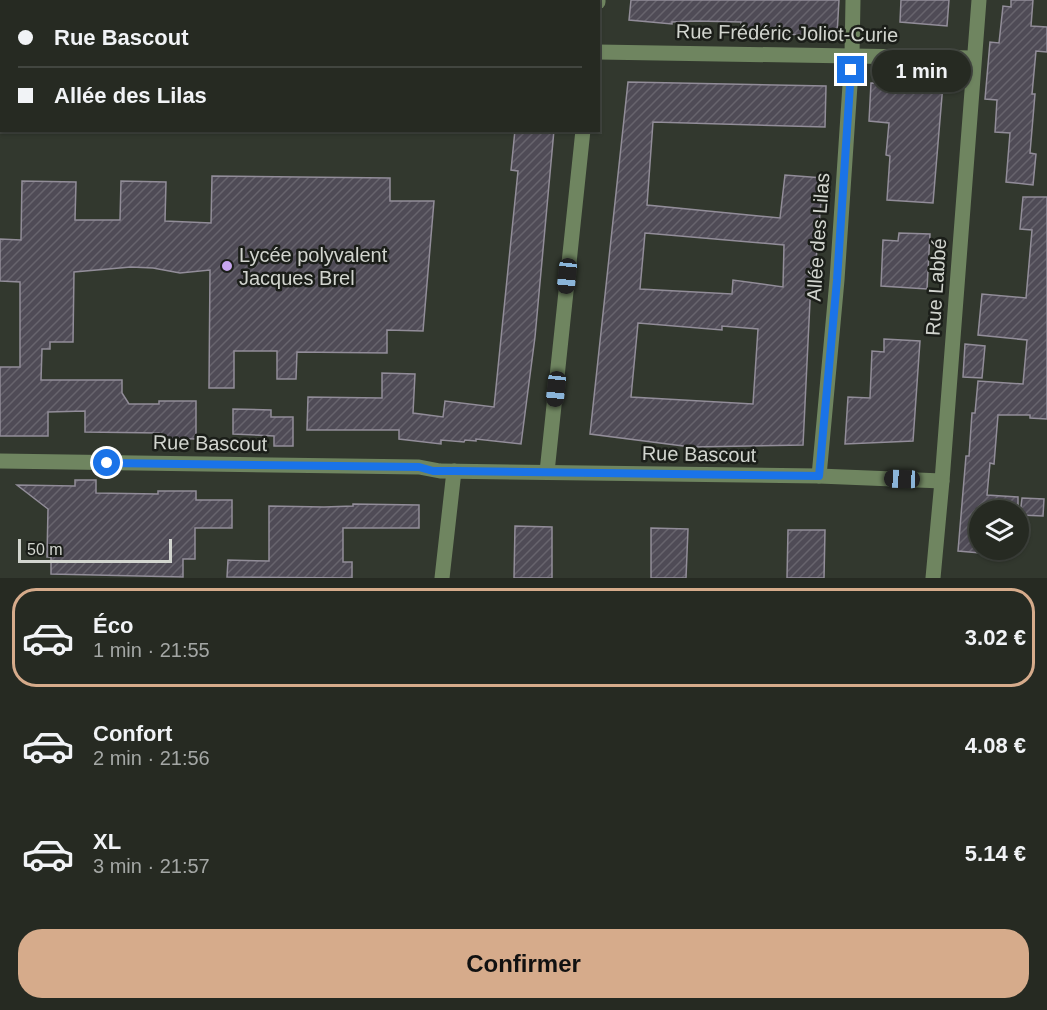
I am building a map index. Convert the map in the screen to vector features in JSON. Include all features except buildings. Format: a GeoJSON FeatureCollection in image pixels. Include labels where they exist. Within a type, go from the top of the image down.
{"type":"FeatureCollection","features":[{"type":"Feature","properties":{"kind":"street","name":"Allée des Lilas"},"geometry":{"type":"LineString","coordinates":[[819,476],[837,280],[852,55],[853,0]]}},
{"type":"Feature","properties":{"kind":"street","name":"Rue Labbé"},"geometry":{"type":"LineString","coordinates":[[933,578],[979,0]]}},
{"type":"Feature","properties":{"kind":"street","name":"Rue Frédéric Joliot-Curie"},"geometry":{"type":"LineString","coordinates":[[600,51],[974,58]]}},
{"type":"Feature","properties":{"kind":"street"},"geometry":{"type":"LineString","coordinates":[[547,472],[583,132]]}},
{"type":"Feature","properties":{"kind":"street","name":"Rue Bascout"},"geometry":{"type":"LineString","coordinates":[[0,461],[419,467],[433,471],[819,476],[942,481]]}},
{"type":"Feature","properties":{"kind":"street"},"geometry":{"type":"LineString","coordinates":[[442,578],[454,471]]}},
{"type":"Feature","properties":{"kind":"place","name":"Lycée polyvalent Jacques Brel"},"geometry":{"type":"Point","coordinates":[227,266]}},
{"type":"Feature","properties":{"kind":"route"},"geometry":{"type":"LineString","coordinates":[[107,463],[419,467],[433,471],[819,476],[837,280],[851,70]]}}]}
